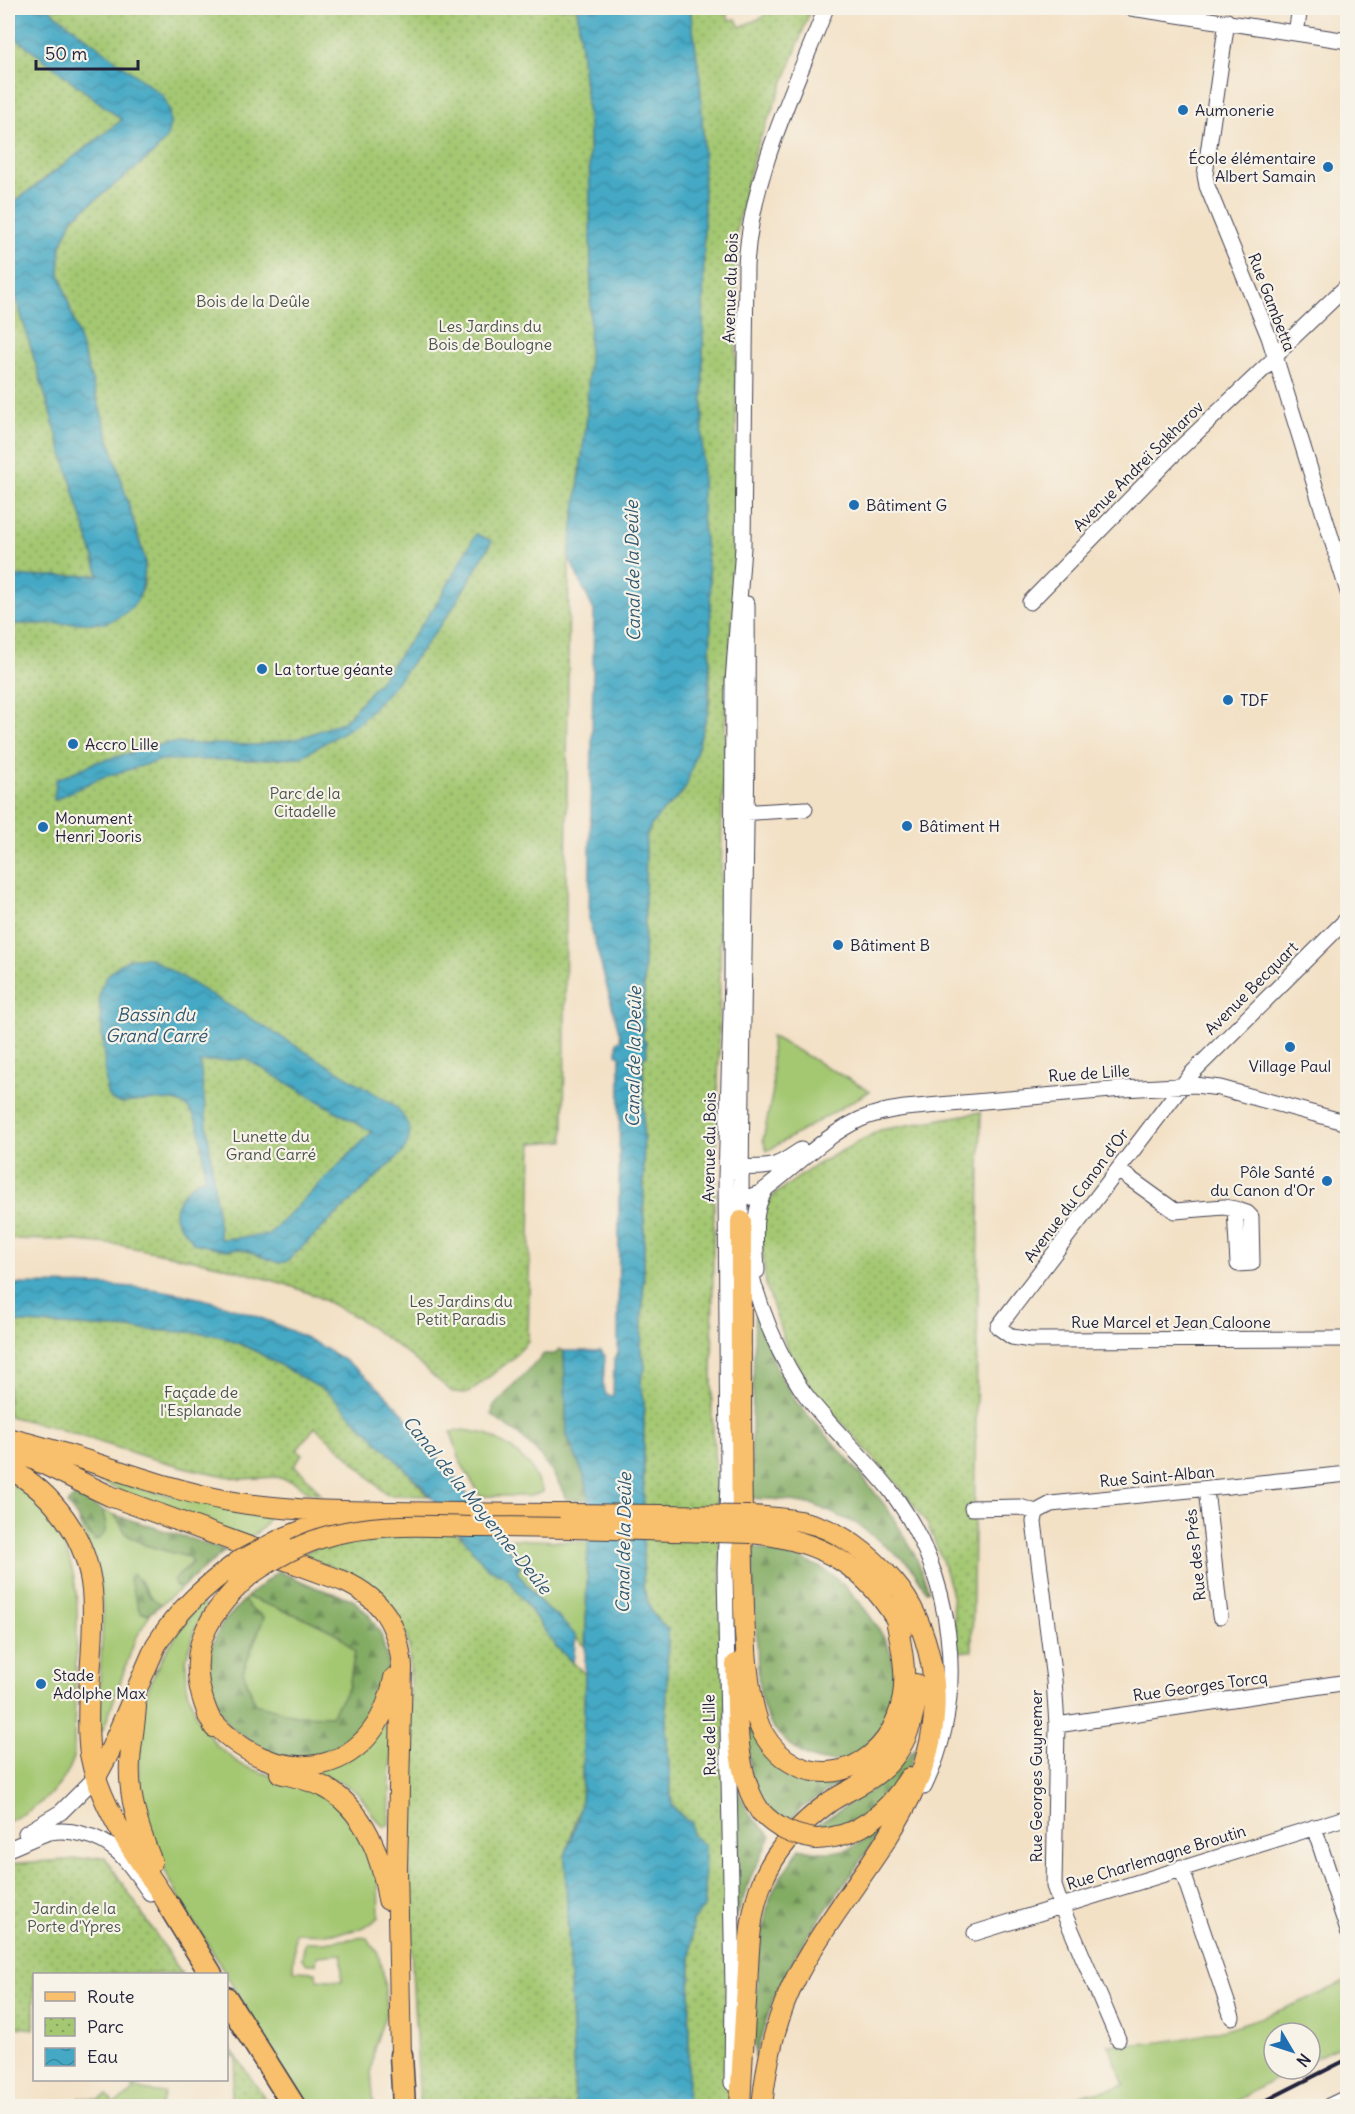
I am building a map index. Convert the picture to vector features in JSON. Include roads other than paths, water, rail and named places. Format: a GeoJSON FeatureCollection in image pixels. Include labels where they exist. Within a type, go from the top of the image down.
{"type":"FeatureCollection","features":[{"type":"Feature","properties":{"kind":"highway"},"geometry":{"type":"LineString","coordinates":[[170,1907],[208,1970]]}},
{"type":"Feature","properties":{"kind":"highway"},"geometry":{"type":"LineString","coordinates":[[228,2001],[294,2106]]}},
{"type":"Feature","properties":{"kind":"highway"},"geometry":{"type":"LineString","coordinates":[[401,2055],[404,2106]]}},
{"type":"Feature","properties":{"kind":"main road"},"geometry":{"type":"LineString","coordinates":[[741,1221],[735,1488],[741,1756],[746,1785],[760,1811],[768,1820],[784,1831],[816,1839],[841,1837],[871,1821],[894,1799],[910,1777],[922,1746],[930,1708],[924,1634]]}},
{"type":"Feature","properties":{"kind":"main road"},"geometry":{"type":"LineString","coordinates":[[8,1438],[50,1449],[166,1487],[230,1501],[319,1510],[750,1525],[771,1535],[807,1543],[854,1569],[873,1587],[896,1620],[908,1643],[916,1683],[914,1715],[906,1738],[893,1759],[884,1768],[824,1806],[790,1836],[771,1865],[757,1898],[749,1942],[740,2106]]}},
{"type":"Feature","properties":{"kind":"main road"},"geometry":{"type":"LineString","coordinates":[[8,1449],[120,1500],[344,1581],[361,1590],[387,1616],[397,1635],[402,1667],[397,1868],[401,2055]]}},
{"type":"Feature","properties":{"kind":"main road"},"geometry":{"type":"LineString","coordinates":[[8,1462],[134,1516],[289,1568],[347,1591],[366,1603],[385,1628],[395,1662],[394,1679],[387,1703],[378,1723],[367,1737],[335,1759],[318,1765],[298,1767],[273,1762],[241,1747],[218,1728],[208,1716]]}},
{"type":"Feature","properties":{"kind":"main road"},"geometry":{"type":"LineString","coordinates":[[8,1468],[35,1486],[61,1513],[76,1536],[88,1567],[93,1600],[88,1733],[96,1777],[120,1827],[170,1907]]}},
{"type":"Feature","properties":{"kind":"main road"},"geometry":{"type":"LineString","coordinates":[[735,1488],[744,1618],[754,1710],[763,1733],[785,1758],[807,1770],[838,1772],[861,1764],[879,1748],[893,1729],[904,1690],[902,1652],[896,1620]]}},
{"type":"Feature","properties":{"kind":"main road"},"geometry":{"type":"LineString","coordinates":[[401,2055],[386,1892],[381,1866],[369,1834],[352,1810],[326,1788],[262,1767],[233,1751],[221,1738],[208,1716],[198,1678],[197,1658],[212,1616],[236,1588],[245,1568],[281,1539],[345,1518],[415,1513]]}},
{"type":"Feature","properties":{"kind":"main road"},"geometry":{"type":"LineString","coordinates":[[96,1777],[109,1753],[156,1645],[179,1612],[202,1589],[245,1568],[315,1540],[369,1528],[750,1525],[784,1518],[813,1524],[836,1534],[861,1550],[882,1569],[899,1588],[917,1616],[933,1672],[936,1699],[930,1748],[921,1776],[909,1801],[867,1869],[807,1958],[785,2000],[767,2061],[762,2106]]}},
{"type":"Feature","properties":{"kind":"main road"},"geometry":{"type":"LineString","coordinates":[[138,1685],[130,1763],[130,1786],[143,1838],[170,1907]]}},
{"type":"Feature","properties":{"kind":"street","name":"Avenue du Bois"},"geometry":{"type":"LineString","coordinates":[[759,1295],[745,1249],[741,1221],[741,1062],[745,981],[733,666],[742,568],[744,512],[746,266],[749,230],[763,173],[796,81],[826,8]]}},
{"type":"Feature","properties":{"kind":"street"},"geometry":{"type":"LineString","coordinates":[[1131,8],[1347,41]]}},
{"type":"Feature","properties":{"kind":"street"},"geometry":{"type":"LineString","coordinates":[[1296,33],[1300,8]]}},
{"type":"Feature","properties":{"kind":"street","name":"Rue Gambetta"},"geometry":{"type":"LineString","coordinates":[[1227,21],[1205,175],[1211,198],[1269,337],[1347,592]]}},
{"type":"Feature","properties":{"kind":"street"},"geometry":{"type":"LineString","coordinates":[[1275,358],[1285,345],[1347,285]]}},
{"type":"Feature","properties":{"kind":"street"},"geometry":{"type":"LineString","coordinates":[[1275,358],[1289,355],[1347,299]]}},
{"type":"Feature","properties":{"kind":"street","name":"Avenue Andreï Sakharov"},"geometry":{"type":"LineString","coordinates":[[1030,602],[1172,456],[1275,358]]}},
{"type":"Feature","properties":{"kind":"street"},"geometry":{"type":"LineString","coordinates":[[740,813],[805,809]]}},
{"type":"Feature","properties":{"kind":"street","name":"Avenue du Bois"},"geometry":{"type":"LineString","coordinates":[[735,1488],[726,1274],[726,1184],[740,813]]}},
{"type":"Feature","properties":{"kind":"street","name":"Avenue Becquart"},"geometry":{"type":"LineString","coordinates":[[1182,1085],[1214,1050],[1347,918]]}},
{"type":"Feature","properties":{"kind":"street","name":"Rue de Lille"},"geometry":{"type":"LineString","coordinates":[[726,1184],[735,1169],[763,1168],[779,1164],[806,1147],[872,1115],[905,1108],[1182,1085],[1220,1088],[1347,1123]]}},
{"type":"Feature","properties":{"kind":"street","name":"Avenue du Canon d'Or"},"geometry":{"type":"LineString","coordinates":[[998,1327],[1182,1085]]}},
{"type":"Feature","properties":{"kind":"street","name":"Rue de Lille"},"geometry":{"type":"LineString","coordinates":[[741,1199],[755,1196],[765,1190],[834,1135]]}},
{"type":"Feature","properties":{"kind":"street"},"geometry":{"type":"LineString","coordinates":[[1118,1170],[1175,1210],[1224,1207],[1235,1209]]}},
{"type":"Feature","properties":{"kind":"street"},"geometry":{"type":"LineString","coordinates":[[726,1184],[732,1196],[741,1199]]}},
{"type":"Feature","properties":{"kind":"street"},"geometry":{"type":"LineString","coordinates":[[765,1190],[756,1213],[759,1295],[776,1342],[793,1376],[817,1410],[888,1488],[902,1507],[924,1546],[940,1590],[946,1618],[950,1684],[938,1751],[923,1789],[867,1869]]}},
{"type":"Feature","properties":{"kind":"street","name":"Rue Marcel et Jean Caloone"},"geometry":{"type":"LineString","coordinates":[[998,1327],[1012,1337],[1031,1340],[1347,1339]]}},
{"type":"Feature","properties":{"kind":"street","name":"Rue Saint-Alban"},"geometry":{"type":"LineString","coordinates":[[972,1508],[1020,1507],[1036,1512],[1050,1504],[1347,1474]]}},
{"type":"Feature","properties":{"kind":"street","name":"Rue de Lille"},"geometry":{"type":"LineString","coordinates":[[732,2106],[733,1989],[725,1569],[735,1488]]}},
{"type":"Feature","properties":{"kind":"street","name":"Rue des Prés"},"geometry":{"type":"LineString","coordinates":[[1206,1489],[1220,1616]]}},
{"type":"Feature","properties":{"kind":"street","name":"Rue Georges Guynemer"},"geometry":{"type":"LineString","coordinates":[[1036,1512],[1034,1522],[1050,1646],[1057,1725],[1053,1878],[1061,1906],[1118,2039]]}},
{"type":"Feature","properties":{"kind":"street","name":"Rue Georges Torcq"},"geometry":{"type":"LineString","coordinates":[[1057,1725],[1347,1682]]}},
{"type":"Feature","properties":{"kind":"street"},"geometry":{"type":"LineString","coordinates":[[8,1841],[60,1812],[96,1777]]}},
{"type":"Feature","properties":{"kind":"street","name":"Rue Charlemagne Broutin"},"geometry":{"type":"LineString","coordinates":[[975,1933],[1347,1817]]}},
{"type":"Feature","properties":{"kind":"street"},"geometry":{"type":"LineString","coordinates":[[1314,1827],[1347,1931]]}},
{"type":"Feature","properties":{"kind":"street"},"geometry":{"type":"LineString","coordinates":[[8,1849],[50,1832],[59,1831],[78,1832],[105,1841],[124,1857],[208,1970]]}},
{"type":"Feature","properties":{"kind":"street"},"geometry":{"type":"LineString","coordinates":[[1181,1867],[1232,2017]]}},
{"type":"Feature","properties":{"kind":"street"},"geometry":{"type":"LineString","coordinates":[[1329,2106],[1347,2097]]}},
{"type":"Feature","properties":{"kind":"water"},"geometry":{"type":"Polygon","coordinates":[[[8,8],[47,8],[163,96],[169,109],[170,125],[166,139],[154,153],[73,218],[61,245],[59,271],[145,560],[141,592],[137,600],[125,613],[105,623],[8,624],[8,577],[99,575],[8,271],[8,207],[122,120],[8,32],[8,8]]]}},
{"type":"Feature","properties":{"kind":"water","name":"Canal de la Deûle"},"geometry":{"type":"Polygon","coordinates":[[[577,8],[690,8],[700,80],[703,136],[702,517],[710,582],[708,712],[686,787],[654,821],[646,837],[643,1040],[646,1042],[647,1056],[643,1056],[644,1262],[641,1355],[644,1357],[645,1370],[641,1380],[644,1399],[643,1587],[652,1613],[668,1630],[666,1728],[672,1805],[680,1815],[692,1823],[692,1835],[705,1846],[704,1908],[692,1921],[687,2106],[575,2106],[565,1856],[579,1816],[582,1791],[589,1500],[586,1481],[567,1435],[564,1351],[601,1351],[605,1356],[603,1384],[606,1395],[613,1396],[614,1359],[618,1354],[620,1055],[617,1055],[617,1042],[621,1039],[589,920],[594,611],[569,558],[587,417],[591,283],[589,127],[577,8]]]}},
{"type":"Feature","properties":{"kind":"water"},"geometry":{"type":"Polygon","coordinates":[[[476,534],[492,541],[451,611],[397,682],[360,722],[301,757],[250,760],[162,760],[100,778],[54,800],[56,780],[94,763],[166,743],[256,745],[300,738],[345,721],[386,673],[438,602],[476,534]]]}},
{"type":"Feature","properties":{"kind":"water","name":"Bassin du Grand Carré"},"geometry":{"type":"Polygon","coordinates":[[[132,958],[150,958],[394,1105],[407,1122],[410,1133],[402,1153],[287,1261],[279,1263],[241,1249],[226,1250],[193,1243],[179,1225],[175,1210],[186,1190],[205,1177],[200,1132],[191,1112],[183,1105],[173,1101],[121,1103],[113,1101],[107,1094],[99,996],[106,977],[132,958]],[[246,1059],[200,1062],[220,1239],[268,1235],[372,1132],[246,1059]]]}},
{"type":"Feature","properties":{"kind":"water"},"geometry":{"type":"Polygon","coordinates":[[[8,1284],[135,1287],[176,1293],[222,1305],[270,1322],[336,1355],[368,1378],[394,1403],[486,1517],[518,1563],[520,1567],[517,1572],[544,1607],[558,1617],[576,1636],[573,1663],[555,1645],[508,1578],[487,1568],[423,1487],[329,1393],[252,1349],[223,1337],[204,1333],[8,1322],[8,1284]]]}},
{"type":"Feature","properties":{"kind":"railway"},"geometry":{"type":"LineString","coordinates":[[1255,2106],[1348,2059]]}},
{"type":"Feature","properties":{"kind":"place","name":"Aumonerie"},"geometry":{"type":"Point","coordinates":[1183,110]}},
{"type":"Feature","properties":{"kind":"place","name":"École élémentaire Albert Samain"},"geometry":{"type":"Point","coordinates":[1328,167]}},
{"type":"Feature","properties":{"kind":"place","name":"Bâtiment G"},"geometry":{"type":"Point","coordinates":[854,505]}},
{"type":"Feature","properties":{"kind":"place","name":"La tortue géante"},"geometry":{"type":"Point","coordinates":[262,669]}},
{"type":"Feature","properties":{"kind":"place","name":"TDF"},"geometry":{"type":"Point","coordinates":[1228,700]}},
{"type":"Feature","properties":{"kind":"place","name":"Accro Lille"},"geometry":{"type":"Point","coordinates":[73,744]}},
{"type":"Feature","properties":{"kind":"place","name":"Bâtiment H"},"geometry":{"type":"Point","coordinates":[907,826]}},
{"type":"Feature","properties":{"kind":"place","name":"Monument Henri Jooris"},"geometry":{"type":"Point","coordinates":[43,827]}},
{"type":"Feature","properties":{"kind":"place","name":"Bâtiment B"},"geometry":{"type":"Point","coordinates":[838,945]}},
{"type":"Feature","properties":{"kind":"place","name":"Village Paul"},"geometry":{"type":"Point","coordinates":[1290,1047]}},
{"type":"Feature","properties":{"kind":"place","name":"Pôle Santé du Canon d'Or"},"geometry":{"type":"Point","coordinates":[1327,1181]}},
{"type":"Feature","properties":{"kind":"place","name":"Stade Adolphe Max"},"geometry":{"type":"Point","coordinates":[41,1684]}},
{"type":"Feature","properties":{"kind":"park label","name":"Bois de la Deûle"},"geometry":{"type":"Point","coordinates":[253,301]}},
{"type":"Feature","properties":{"kind":"park label","name":"Les Jardins du Bois de Boulogne"},"geometry":{"type":"Point","coordinates":[490,335]}},
{"type":"Feature","properties":{"kind":"park label","name":"Parc de la Citadelle"},"geometry":{"type":"Point","coordinates":[305,802]}},
{"type":"Feature","properties":{"kind":"park label","name":"Lunette du Grand Carré"},"geometry":{"type":"Point","coordinates":[271,1145]}},
{"type":"Feature","properties":{"kind":"park label","name":"Les Jardins du Petit Paradis"},"geometry":{"type":"Point","coordinates":[461,1310]}},
{"type":"Feature","properties":{"kind":"park label","name":"Façade de l'Esplanade"},"geometry":{"type":"Point","coordinates":[201,1401]}},
{"type":"Feature","properties":{"kind":"park label","name":"Jardin de la Porte d'Ypres"},"geometry":{"type":"Point","coordinates":[74,1917]}},
{"type":"Feature","properties":{"kind":"water label","name":"Canal de la Moyenne-Deûle"},"geometry":{"type":"Point","coordinates":[477,1505]}}]}
